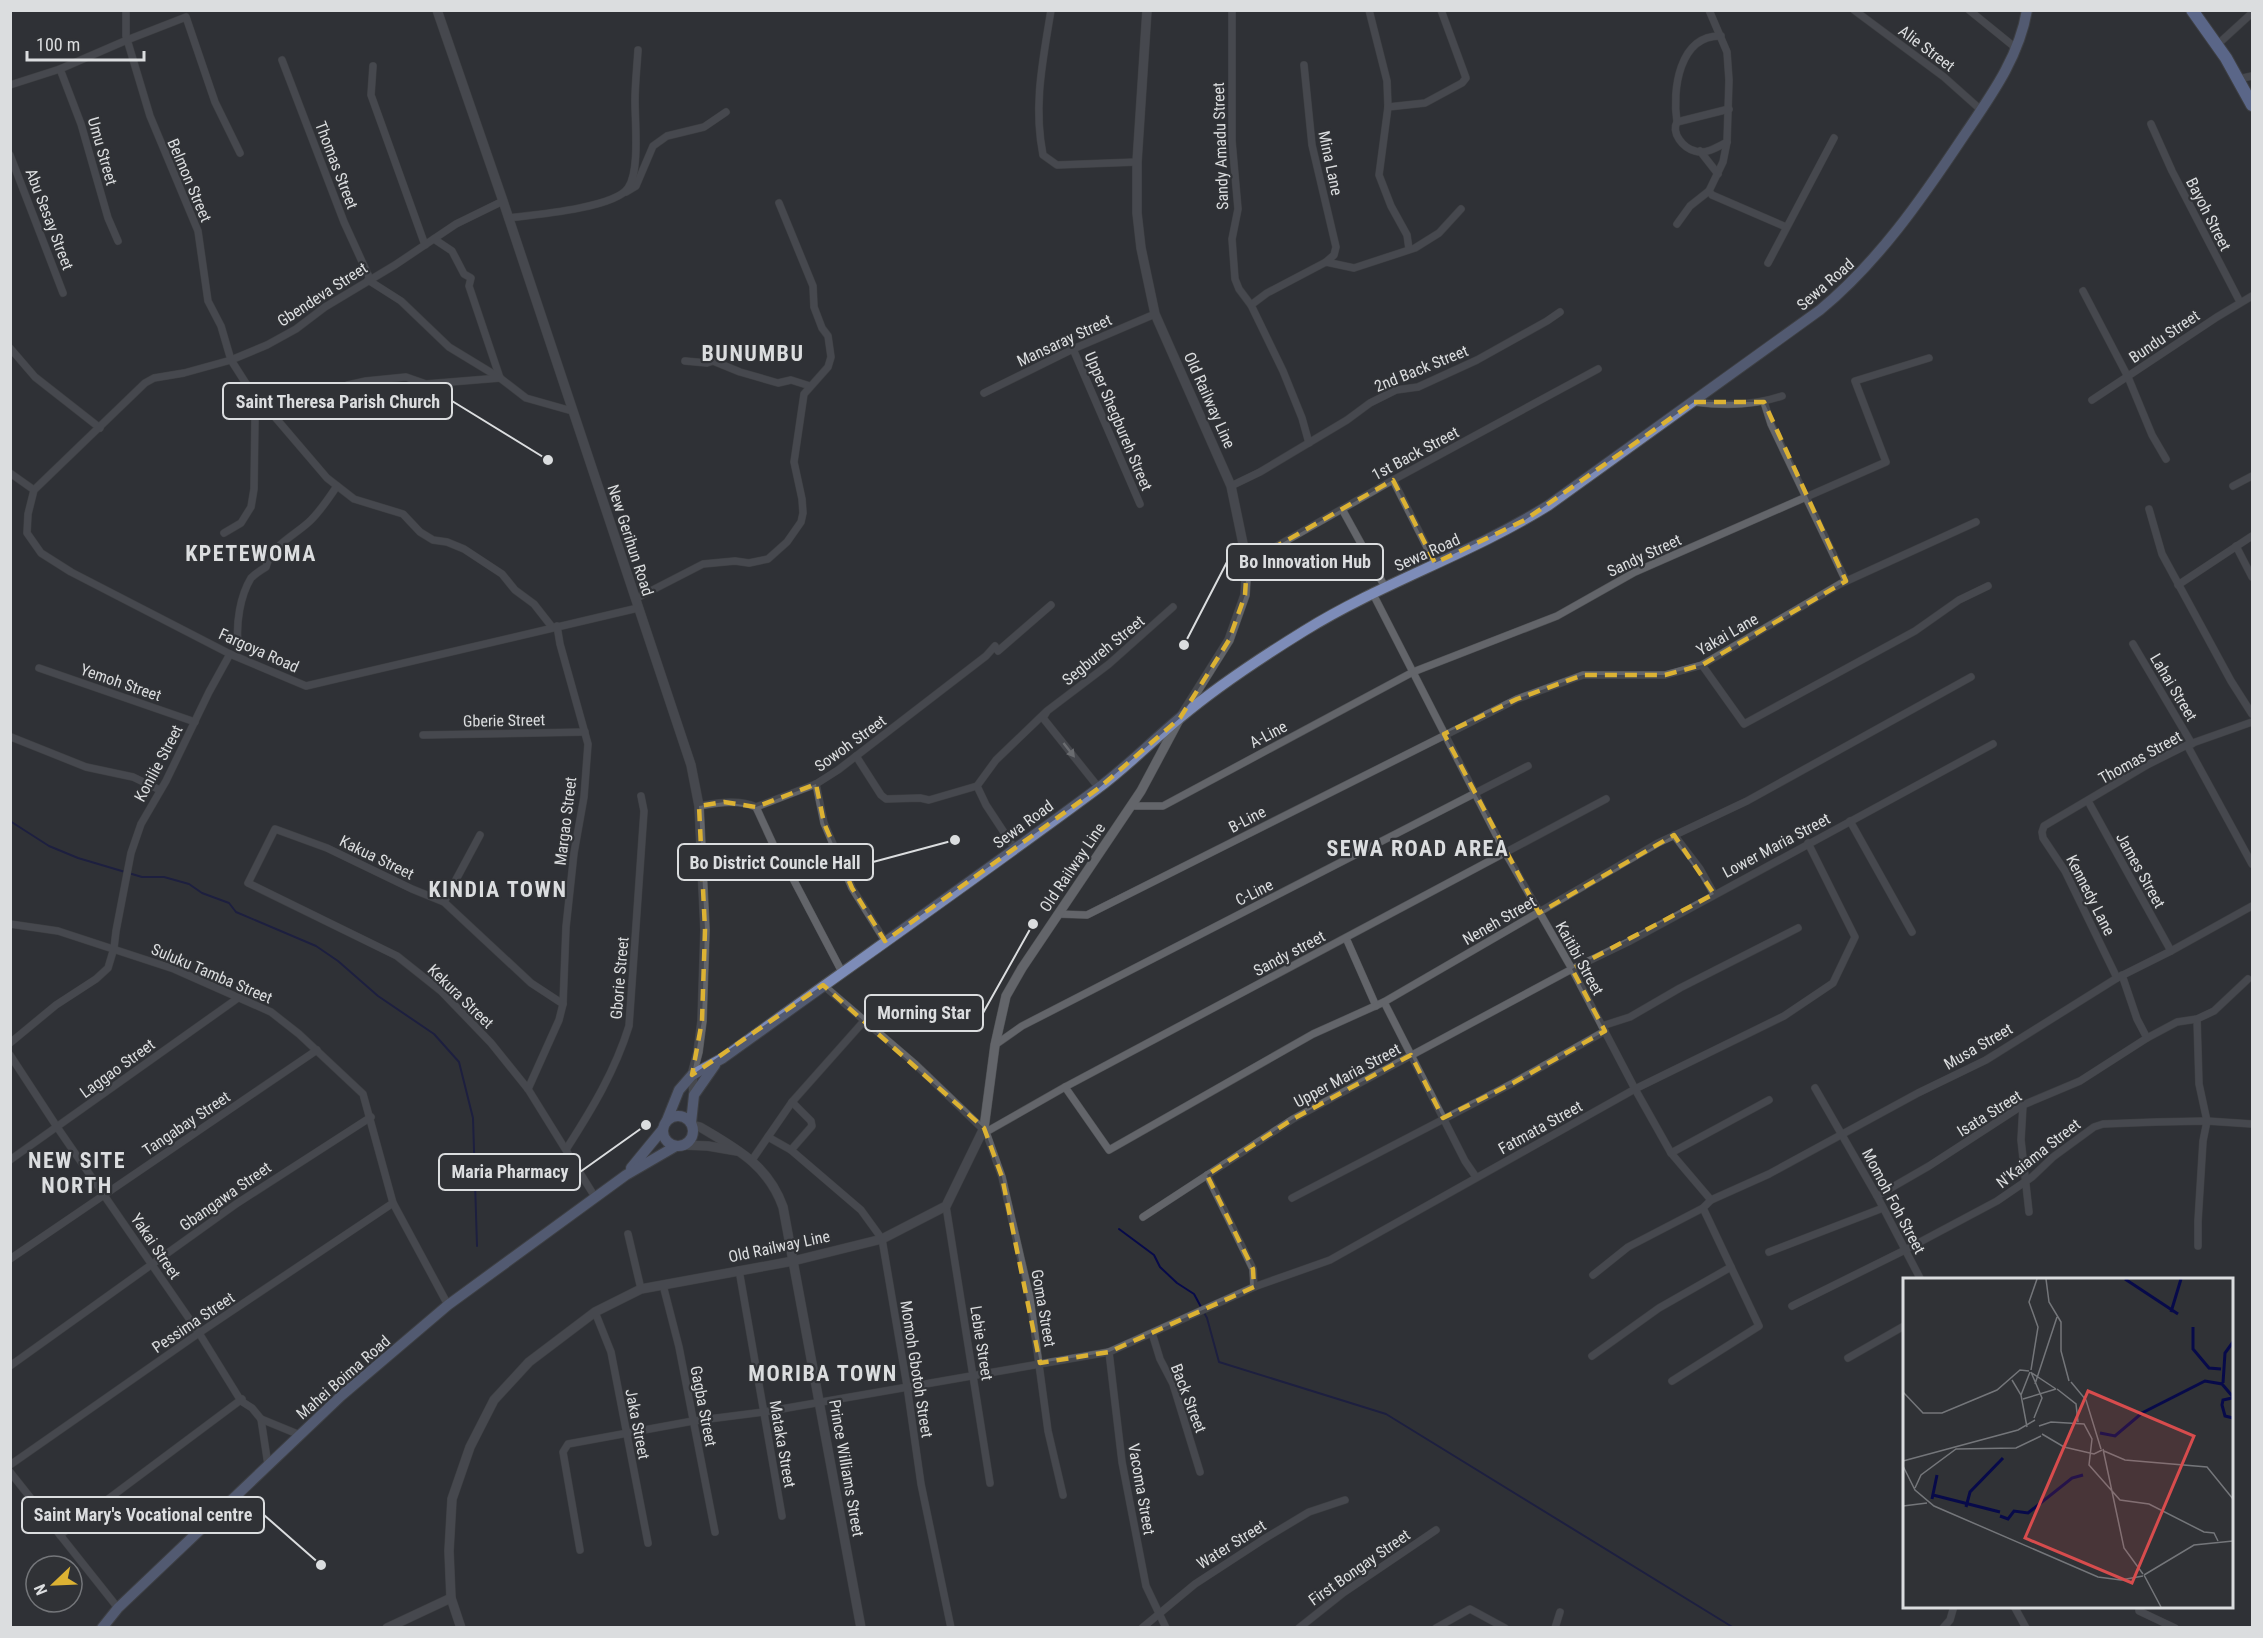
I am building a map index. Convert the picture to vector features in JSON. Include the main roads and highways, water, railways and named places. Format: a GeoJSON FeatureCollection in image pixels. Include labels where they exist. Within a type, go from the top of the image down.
{"type":"FeatureCollection","features":[{"type":"Feature","properties":{"kind":"highway"},"geometry":{"type":"LineString","coordinates":[[2192,10],[2217,45],[2253,105]]}},
{"type":"Feature","properties":{"kind":"main road","name":"Sewa Road"},"geometry":{"type":"LineString","coordinates":[[720,1060],[1099,788],[1180,718],[1236,676],[1303,632],[1372,592],[1473,548],[1525,520],[1694,402],[1820,310],[1861,274],[1898,229],[1981,110],[2017,49],[2026,10]]}},
{"type":"Feature","properties":{"kind":"main road"},"geometry":{"type":"LineString","coordinates":[[626,1175],[665,1125],[679,1090],[692,1075],[720,1060]]}},
{"type":"Feature","properties":{"kind":"main road"},"geometry":{"type":"LineString","coordinates":[[626,1175],[680,1146],[693,1136],[691,1124],[694,1095],[720,1060]]}},
{"type":"Feature","properties":{"kind":"main road"},"geometry":{"type":"LineString","coordinates":[[665,1125],[680,1116],[691,1124]]}},
{"type":"Feature","properties":{"kind":"main road"},"geometry":{"type":"LineString","coordinates":[[665,1125],[665,1139],[680,1146]]}},
{"type":"Feature","properties":{"kind":"main road","name":"Mahei Boima Road"},"geometry":{"type":"LineString","coordinates":[[108,1625],[118,1608],[341,1396],[448,1305],[626,1175]]}},
{"type":"Feature","properties":{"kind":"waterway"},"geometry":{"type":"LineString","coordinates":[[10,821],[49,846],[78,858],[142,877],[164,877],[189,884],[202,893],[229,903],[236,912],[316,946],[338,961],[378,996],[434,1034],[459,1062],[473,1118],[477,1246]]}},
{"type":"Feature","properties":{"kind":"waterway"},"geometry":{"type":"LineString","coordinates":[[1119,1229],[1154,1255],[1160,1267],[1177,1283],[1194,1294],[1207,1318],[1219,1362],[1386,1414],[1734,1628]]}},
{"type":"Feature","properties":{"kind":"place","name":"Saint Theresa Parish Church"},"geometry":{"type":"Point","coordinates":[548,460]}},
{"type":"Feature","properties":{"kind":"place","name":"Bo Innovation Hub"},"geometry":{"type":"Point","coordinates":[1184,645]}},
{"type":"Feature","properties":{"kind":"place","name":"Bo District Councle Hall"},"geometry":{"type":"Point","coordinates":[955,840]}},
{"type":"Feature","properties":{"kind":"place","name":"Morning Star"},"geometry":{"type":"Point","coordinates":[1033,924]}},
{"type":"Feature","properties":{"kind":"place","name":"Maria Pharmacy"},"geometry":{"type":"Point","coordinates":[646,1125]}},
{"type":"Feature","properties":{"kind":"place","name":"Saint Mary's Vocational centre"},"geometry":{"type":"Point","coordinates":[321,1565]}},
{"type":"Feature","properties":{"kind":"district","name":"BUNUMBU"},"geometry":{"type":"Point","coordinates":[753,353]}},
{"type":"Feature","properties":{"kind":"district","name":"KPETEWOMA"},"geometry":{"type":"Point","coordinates":[251,553]}},
{"type":"Feature","properties":{"kind":"district","name":"SEWA ROAD AREA"},"geometry":{"type":"Point","coordinates":[1418,848]}},
{"type":"Feature","properties":{"kind":"district","name":"KINDIA TOWN"},"geometry":{"type":"Point","coordinates":[498,889]}},
{"type":"Feature","properties":{"kind":"district","name":"NEW SITE NORTH"},"geometry":{"type":"Point","coordinates":[77,1172]}},
{"type":"Feature","properties":{"kind":"district","name":"MORIBA TOWN"},"geometry":{"type":"Point","coordinates":[823,1373]}}]}
